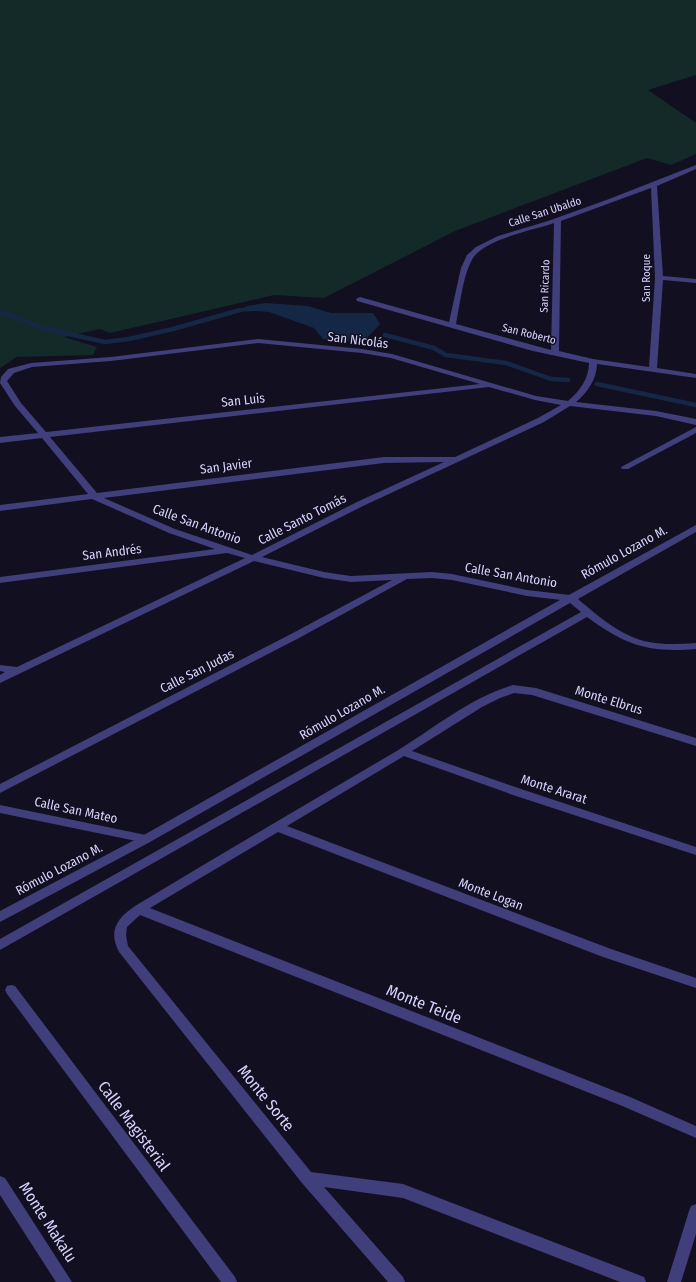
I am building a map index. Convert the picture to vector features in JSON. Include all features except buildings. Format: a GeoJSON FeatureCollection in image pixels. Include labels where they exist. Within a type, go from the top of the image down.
{"type":"FeatureCollection","features":[{"type":"Feature","properties":{"kind":"street","name":"Calle San Ubaldo"},"geometry":{"type":"LineString","coordinates":[[452,325],[468,260],[478,248],[487,243],[654,186],[696,167]]}},
{"type":"Feature","properties":{"kind":"street","name":"San Roque"},"geometry":{"type":"LineString","coordinates":[[653,370],[659,278],[654,186]]}},
{"type":"Feature","properties":{"kind":"street","name":"San Ricardo"},"geometry":{"type":"LineString","coordinates":[[555,352],[558,220]]}},
{"type":"Feature","properties":{"kind":"street"},"geometry":{"type":"LineString","coordinates":[[659,278],[696,281]]}},
{"type":"Feature","properties":{"kind":"street","name":"San Roberto"},"geometry":{"type":"LineString","coordinates":[[360,300],[536,349],[593,361],[696,376]]}},
{"type":"Feature","properties":{"kind":"street","name":"San Nicolás"},"geometry":{"type":"LineString","coordinates":[[11,371],[31,365],[95,361],[235,343],[258,342],[362,351],[392,356],[535,398],[554,402],[571,402],[655,413],[696,422]]}},
{"type":"Feature","properties":{"kind":"street","name":"Calle Santo Tomás"},"geometry":{"type":"LineString","coordinates":[[0,678],[253,558],[455,459],[541,420],[571,402],[586,386],[593,369],[593,361]]}},
{"type":"Feature","properties":{"kind":"street","name":"Calle San Antonio"},"geometry":{"type":"LineString","coordinates":[[11,371],[3,381],[5,386],[96,497],[172,531],[253,558],[289,568],[351,579],[432,575],[527,593],[570,598]]}},
{"type":"Feature","properties":{"kind":"street","name":"San Luis"},"geometry":{"type":"LineString","coordinates":[[0,440],[490,385]]}},
{"type":"Feature","properties":{"kind":"street"},"geometry":{"type":"LineString","coordinates":[[625,467],[696,430]]}},
{"type":"Feature","properties":{"kind":"street","name":"San Javier"},"geometry":{"type":"LineString","coordinates":[[0,508],[384,460],[455,459]]}},
{"type":"Feature","properties":{"kind":"street","name":"Rómulo Lozano M."},"geometry":{"type":"LineString","coordinates":[[0,917],[146,839],[696,528]]}},
{"type":"Feature","properties":{"kind":"street","name":"San Andrés"},"geometry":{"type":"LineString","coordinates":[[0,580],[228,550]]}},
{"type":"Feature","properties":{"kind":"street","name":"Calle San Judas"},"geometry":{"type":"LineString","coordinates":[[0,789],[288,640],[407,576]]}},
{"type":"Feature","properties":{"kind":"street"},"geometry":{"type":"LineString","coordinates":[[570,598],[588,612],[626,637],[643,644],[658,647],[696,646]]}},
{"type":"Feature","properties":{"kind":"street"},"geometry":{"type":"LineString","coordinates":[[0,945],[588,612]]}},
{"type":"Feature","properties":{"kind":"street"},"geometry":{"type":"LineString","coordinates":[[0,668],[16,670]]}},
{"type":"Feature","properties":{"kind":"street","name":"Monte Elbrus"},"geometry":{"type":"LineString","coordinates":[[403,752],[478,704],[496,694],[512,689],[522,689],[541,694],[696,742]]}},
{"type":"Feature","properties":{"kind":"street"},"geometry":{"type":"LineString","coordinates":[[139,909],[403,752]]}},
{"type":"Feature","properties":{"kind":"street","name":"Monte Ararat"},"geometry":{"type":"LineString","coordinates":[[403,752],[520,793],[696,851]]}},
{"type":"Feature","properties":{"kind":"street","name":"Calle San Mateo"},"geometry":{"type":"LineString","coordinates":[[0,809],[146,839]]}},
{"type":"Feature","properties":{"kind":"street","name":"Monte Logan"},"geometry":{"type":"LineString","coordinates":[[277,827],[600,950],[696,983]]}},
{"type":"Feature","properties":{"kind":"street","name":"Monte Sorte"},"geometry":{"type":"LineString","coordinates":[[139,909],[125,920],[118,930],[123,948],[307,1178],[398,1282]]}},
{"type":"Feature","properties":{"kind":"street","name":"Monte Teide"},"geometry":{"type":"LineString","coordinates":[[139,909],[625,1101],[696,1132]]}},
{"type":"Feature","properties":{"kind":"street","name":"Calle Magisterial"},"geometry":{"type":"LineString","coordinates":[[11,990],[224,1280]]}},
{"type":"Feature","properties":{"kind":"street"},"geometry":{"type":"LineString","coordinates":[[307,1178],[403,1191],[639,1282]]}},
{"type":"Feature","properties":{"kind":"street","name":"Monte Makalu"},"geometry":{"type":"LineString","coordinates":[[0,1183],[65,1282]]}},
{"type":"Feature","properties":{"kind":"street"},"geometry":{"type":"LineString","coordinates":[[674,1282],[696,1211]]}},
{"type":"Feature","properties":{"kind":"green space"},"geometry":{"type":"Polygon","coordinates":[[[0,0],[696,0],[696,75],[648,90],[696,123],[696,154],[671,165],[647,158],[455,231],[324,298],[274,295],[110,333],[100,329],[64,337],[97,347],[93,355],[17,357],[0,368],[0,0]]]}},
{"type":"Feature","properties":{"kind":"water"},"geometry":{"type":"Polygon","coordinates":[[[265,303],[308,306],[331,313],[373,313],[380,324],[365,340],[339,342],[323,339],[314,328],[269,312],[233,312],[247,306],[265,303]]]}},
{"type":"Feature","properties":{"kind":"waterway"},"geometry":{"type":"LineString","coordinates":[[0,312],[46,329],[105,342],[129,339],[173,329],[240,310]]}},
{"type":"Feature","properties":{"kind":"waterway"},"geometry":{"type":"LineString","coordinates":[[385,335],[434,348],[446,355],[506,363],[551,379],[568,380]]}},
{"type":"Feature","properties":{"kind":"waterway"},"geometry":{"type":"LineString","coordinates":[[597,384],[696,405]]}}]}
